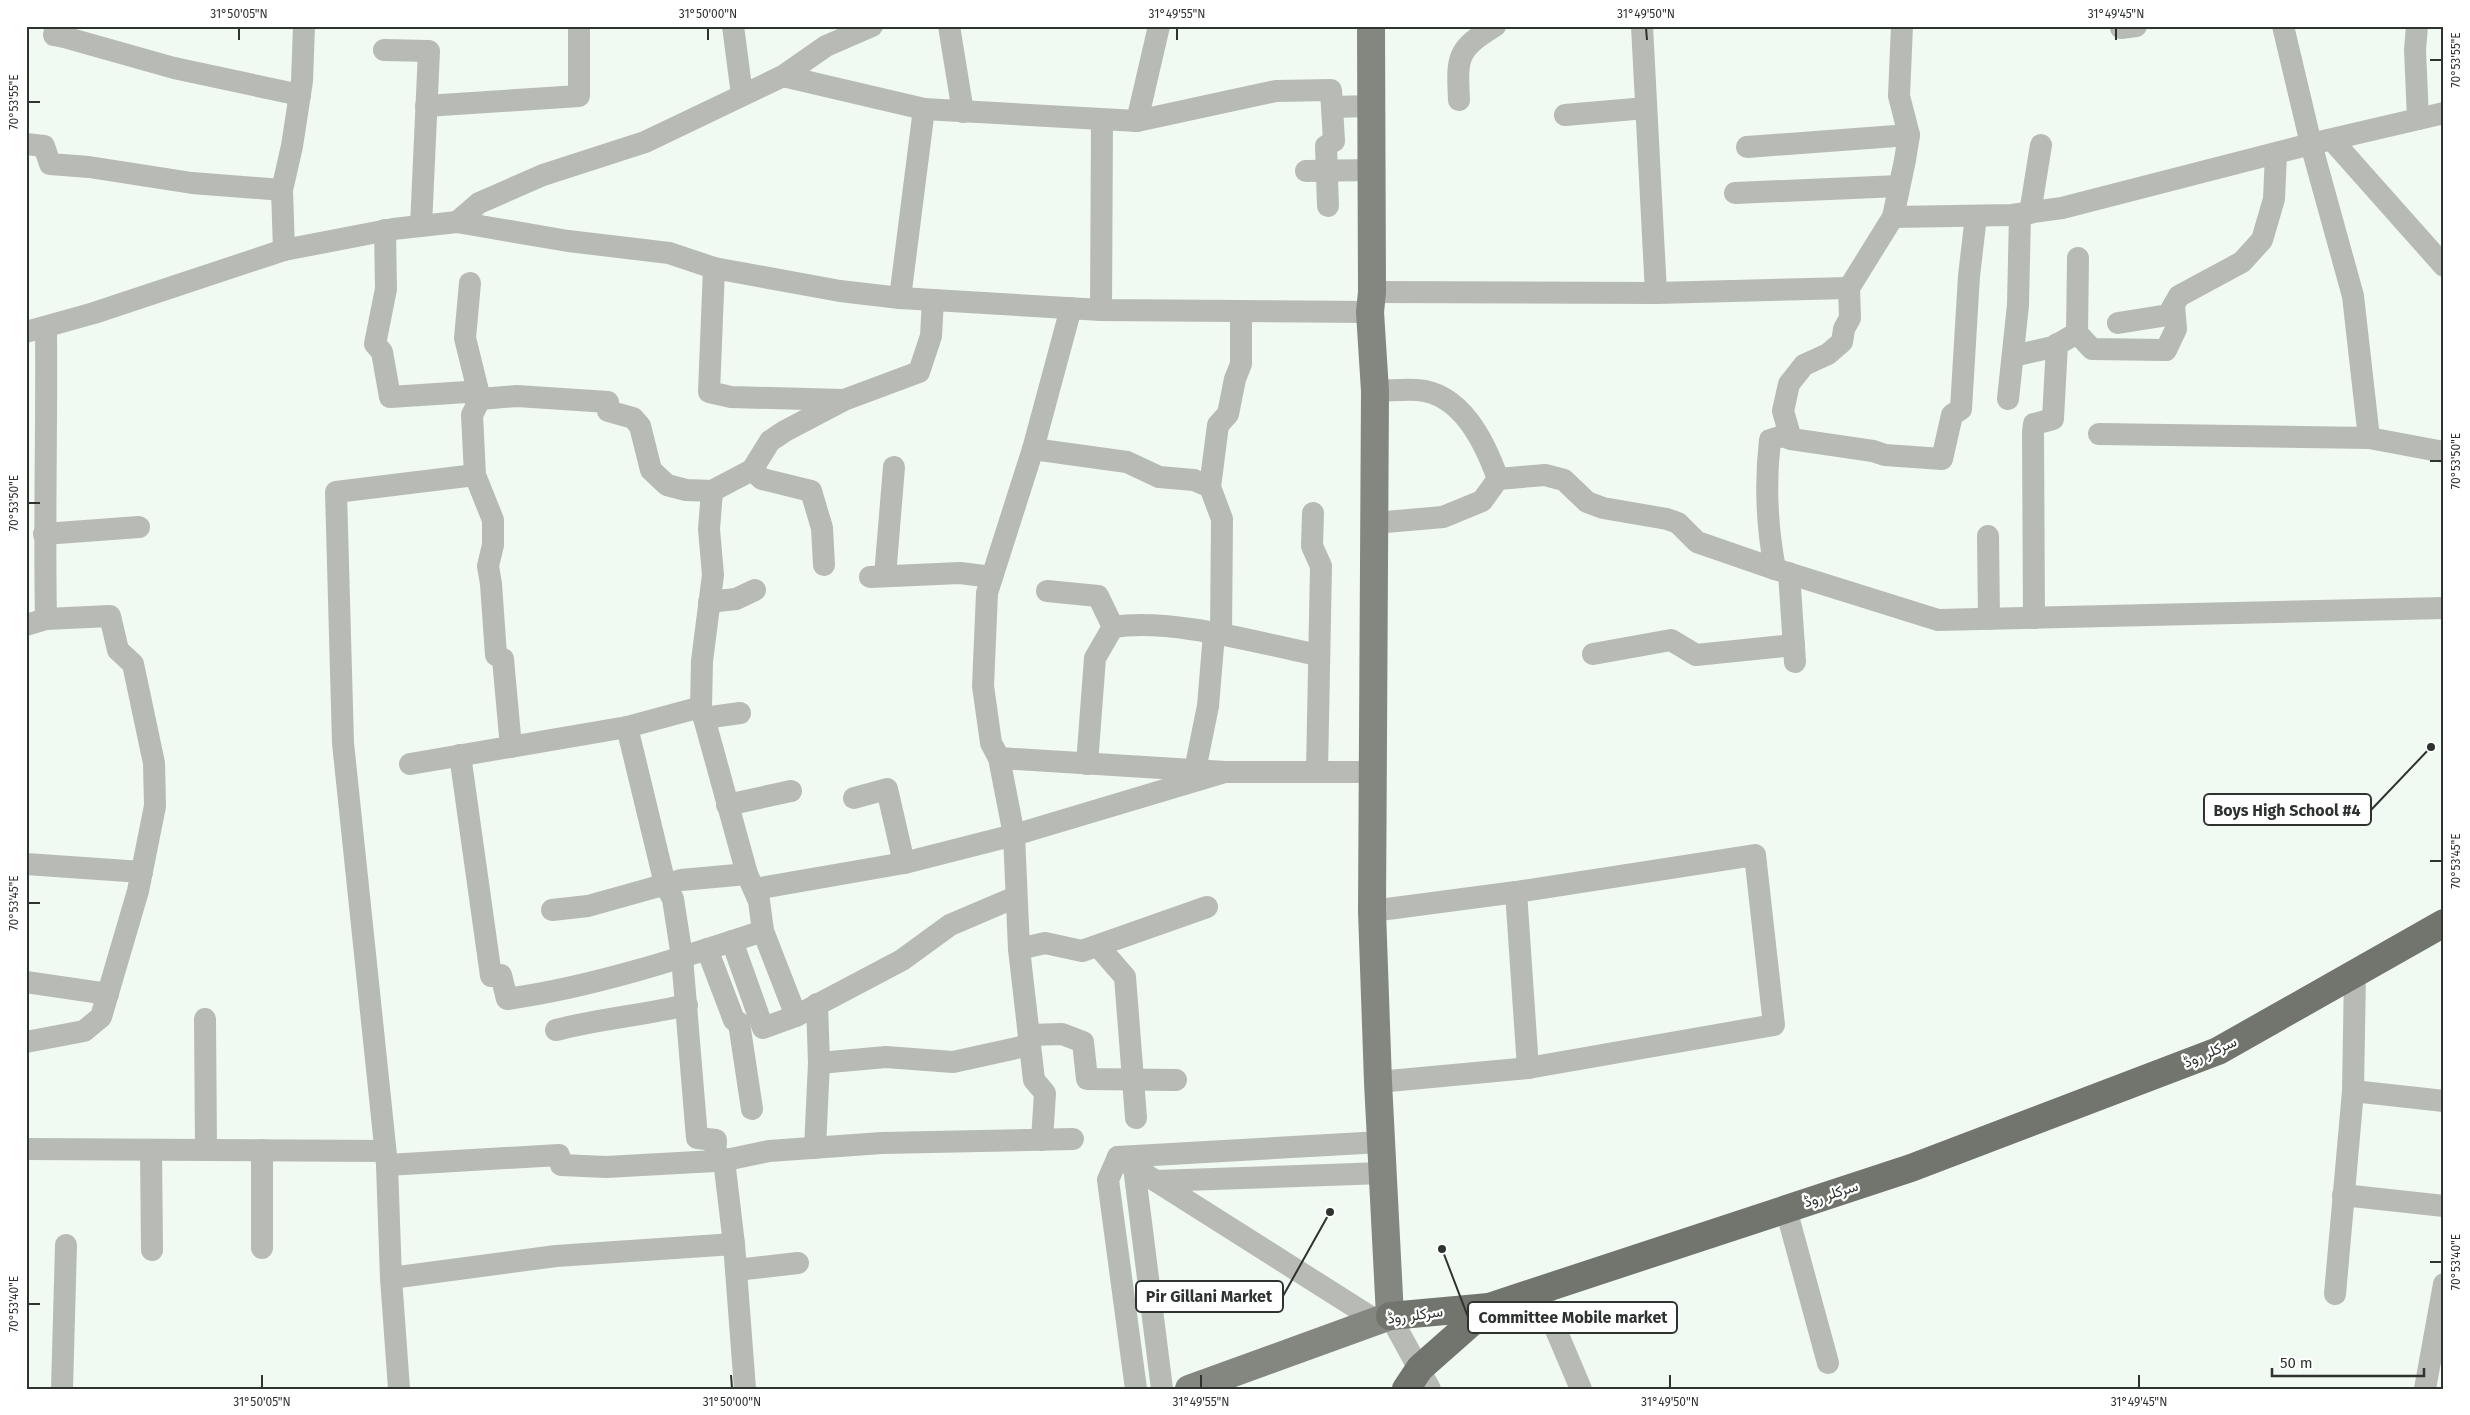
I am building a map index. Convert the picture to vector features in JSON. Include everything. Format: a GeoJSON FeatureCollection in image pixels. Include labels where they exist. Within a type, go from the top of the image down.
{"type":"FeatureCollection","features":[{"type":"Feature","properties":{"kind":"highway","name":"سرکلر روڈ"},"geometry":{"type":"LineString","coordinates":[[1384,1319],[1488,1307],[1911,1168],[2218,1051],[2444,923]]}},
{"type":"Feature","properties":{"kind":"highway"},"geometry":{"type":"LineString","coordinates":[[1419,1382],[1488,1307]]}},
{"type":"Feature","properties":{"kind":"main road"},"geometry":{"type":"LineString","coordinates":[[1371,26],[1372,302],[1375,391],[1372,911],[1383,1173],[1384,1319]]}},
{"type":"Feature","properties":{"kind":"main road","name":"سرکلر روڈ"},"geometry":{"type":"LineString","coordinates":[[1190,1389],[1384,1319]]}},
{"type":"Feature","properties":{"kind":"street"},"geometry":{"type":"LineString","coordinates":[[56,26],[54,34],[100,48],[174,68],[300,95]]}},
{"type":"Feature","properties":{"kind":"street"},"geometry":{"type":"LineString","coordinates":[[284,250],[282,190],[292,146],[300,95],[304,26]]}},
{"type":"Feature","properties":{"kind":"street"},"geometry":{"type":"LineString","coordinates":[[426,106],[580,96],[579,26]]}},
{"type":"Feature","properties":{"kind":"street"},"geometry":{"type":"LineString","coordinates":[[733,26],[742,96]]}},
{"type":"Feature","properties":{"kind":"street"},"geometry":{"type":"LineString","coordinates":[[457,222],[479,203],[543,175],[645,142],[783,76],[826,46],[872,26]]}},
{"type":"Feature","properties":{"kind":"street"},"geometry":{"type":"LineString","coordinates":[[949,26],[963,112]]}},
{"type":"Feature","properties":{"kind":"street"},"geometry":{"type":"LineString","coordinates":[[1137,122],[1159,26]]}},
{"type":"Feature","properties":{"kind":"street"},"geometry":{"type":"LineString","coordinates":[[1459,100],[1457,64],[1466,47],[1495,26]]}},
{"type":"Feature","properties":{"kind":"street"},"geometry":{"type":"LineString","coordinates":[[1642,26],[1656,293]]}},
{"type":"Feature","properties":{"kind":"street"},"geometry":{"type":"LineString","coordinates":[[1791,439],[1783,411],[1789,384],[1804,365],[1828,354],[1842,342],[1850,318],[1850,288],[1893,217],[1909,135],[1899,96],[1902,26]]}},
{"type":"Feature","properties":{"kind":"street"},"geometry":{"type":"LineString","coordinates":[[2121,26],[2121,28],[2136,26]]}},
{"type":"Feature","properties":{"kind":"street"},"geometry":{"type":"LineString","coordinates":[[2282,26],[2322,142],[2353,296],[2369,438]]}},
{"type":"Feature","properties":{"kind":"street"},"geometry":{"type":"LineString","coordinates":[[2417,26],[2415,50],[2418,119]]}},
{"type":"Feature","properties":{"kind":"street"},"geometry":{"type":"LineString","coordinates":[[384,50],[429,51],[421,226]]}},
{"type":"Feature","properties":{"kind":"street"},"geometry":{"type":"LineString","coordinates":[[783,76],[924,109],[1137,122],[1276,91],[1331,90],[1334,141],[1326,146],[1316,171],[1328,206]]}},
{"type":"Feature","properties":{"kind":"street"},"geometry":{"type":"LineString","coordinates":[[1332,107],[1372,106]]}},
{"type":"Feature","properties":{"kind":"street"},"geometry":{"type":"LineString","coordinates":[[1565,116],[1646,108]]}},
{"type":"Feature","properties":{"kind":"street"},"geometry":{"type":"LineString","coordinates":[[900,298],[924,109]]}},
{"type":"Feature","properties":{"kind":"street"},"geometry":{"type":"LineString","coordinates":[[1893,217],[1976,216],[2025,213],[2062,208],[2444,113]]}},
{"type":"Feature","properties":{"kind":"street"},"geometry":{"type":"LineString","coordinates":[[1102,120],[1102,310]]}},
{"type":"Feature","properties":{"kind":"street"},"geometry":{"type":"LineString","coordinates":[[1747,147],[1909,135]]}},
{"type":"Feature","properties":{"kind":"street"},"geometry":{"type":"LineString","coordinates":[[2322,142],[2444,266]]}},
{"type":"Feature","properties":{"kind":"street"},"geometry":{"type":"LineString","coordinates":[[26,144],[44,146],[50,164],[89,167],[192,183],[282,190]]}},
{"type":"Feature","properties":{"kind":"street"},"geometry":{"type":"LineString","coordinates":[[2008,399],[2025,213],[2041,145]]}},
{"type":"Feature","properties":{"kind":"street"},"geometry":{"type":"LineString","coordinates":[[2118,323],[2168,315],[2179,296],[2242,262],[2262,240],[2274,199],[2276,154]]}},
{"type":"Feature","properties":{"kind":"street"},"geometry":{"type":"LineString","coordinates":[[1316,171],[1372,170]]}},
{"type":"Feature","properties":{"kind":"street"},"geometry":{"type":"LineString","coordinates":[[1735,193],[1899,186]]}},
{"type":"Feature","properties":{"kind":"street"},"geometry":{"type":"LineString","coordinates":[[1593,654],[1671,640],[1696,655],[1795,654],[1782,571],[1770,540],[1767,466],[1770,440],[1783,436],[1791,439],[1873,451],[1885,455],[1942,459],[1952,415],[1961,409],[1969,276],[1976,216]]}},
{"type":"Feature","properties":{"kind":"street"},"geometry":{"type":"LineString","coordinates":[[26,1042],[84,1031],[101,1017],[142,872],[155,806],[154,763],[133,664],[118,650],[110,616],[36,622],[44,534],[47,461],[36,330],[284,250],[385,230],[457,222],[568,241],[669,253],[714,268],[840,291],[900,298],[1102,310],[1241,312],[1372,302],[1850,288]]}},
{"type":"Feature","properties":{"kind":"street"},"geometry":{"type":"LineString","coordinates":[[385,230],[386,290],[375,344],[382,352],[390,397],[467,392],[480,399],[517,396],[608,402],[608,411],[633,418],[640,426],[651,470],[667,485],[686,490],[712,491],[752,470],[770,441],[785,430],[844,400],[919,372],[931,336],[933,300]]}},
{"type":"Feature","properties":{"kind":"street"},"geometry":{"type":"LineString","coordinates":[[2078,258],[2077,333],[2092,349],[2166,350],[2176,329],[2174,305]]}},
{"type":"Feature","properties":{"kind":"street"},"geometry":{"type":"LineString","coordinates":[[714,268],[709,392],[731,397],[844,400]]}},
{"type":"Feature","properties":{"kind":"street"},"geometry":{"type":"LineString","coordinates":[[470,283],[466,338],[480,399],[472,415],[475,475],[493,520],[493,545],[488,566],[496,655],[503,659],[511,746]]}},
{"type":"Feature","properties":{"kind":"street"},"geometry":{"type":"LineString","coordinates":[[1042,1140],[1044,1093],[1034,1080],[1019,949],[1014,835],[1000,758],[991,743],[983,686],[987,593],[1033,449],[1071,308]]}},
{"type":"Feature","properties":{"kind":"street"},"geometry":{"type":"LineString","coordinates":[[1195,770],[1208,706],[1218,635],[1222,519],[1210,487],[1218,425],[1228,414],[1235,379],[1241,364],[1241,312]]}},
{"type":"Feature","properties":{"kind":"street"},"geometry":{"type":"LineString","coordinates":[[2013,356],[2057,344],[2077,333]]}},
{"type":"Feature","properties":{"kind":"street"},"geometry":{"type":"LineString","coordinates":[[2034,618],[2033,432],[2034,424],[2054,419],[2057,344]]}},
{"type":"Feature","properties":{"kind":"street"},"geometry":{"type":"LineString","coordinates":[[1375,391],[1419,390],[1449,399],[1486,446],[1498,479]]}},
{"type":"Feature","properties":{"kind":"street"},"geometry":{"type":"LineString","coordinates":[[2099,434],[2369,438],[2444,452]]}},
{"type":"Feature","properties":{"kind":"street"},"geometry":{"type":"LineString","coordinates":[[1033,449],[1128,462],[1159,477],[1194,480],[1210,487]]}},
{"type":"Feature","properties":{"kind":"street"},"geometry":{"type":"LineString","coordinates":[[894,467],[878,577],[960,573],[992,578]]}},
{"type":"Feature","properties":{"kind":"street"},"geometry":{"type":"LineString","coordinates":[[752,470],[762,478],[811,491],[822,528],[824,565]]}},
{"type":"Feature","properties":{"kind":"street"},"geometry":{"type":"LineString","coordinates":[[399,1389],[391,1278],[386,1158],[343,743],[336,492],[475,475]]}},
{"type":"Feature","properties":{"kind":"street"},"geometry":{"type":"LineString","coordinates":[[1374,523],[1443,517],[1482,501],[1498,479],[1545,475],[1564,480],[1587,502],[1603,508],[1667,519],[1678,523],[1697,542],[1938,620],[2444,608]]}},
{"type":"Feature","properties":{"kind":"street"},"geometry":{"type":"LineString","coordinates":[[712,491],[709,529],[712,575],[702,661],[702,713],[727,805],[751,882],[763,931],[796,1016]]}},
{"type":"Feature","properties":{"kind":"street"},"geometry":{"type":"LineString","coordinates":[[1313,513],[1312,546],[1321,566],[1317,772]]}},
{"type":"Feature","properties":{"kind":"street"},"geometry":{"type":"LineString","coordinates":[[44,534],[139,527]]}},
{"type":"Feature","properties":{"kind":"street"},"geometry":{"type":"LineString","coordinates":[[1988,536],[1989,619]]}},
{"type":"Feature","properties":{"kind":"street"},"geometry":{"type":"LineString","coordinates":[[709,602],[736,599],[755,590]]}},
{"type":"Feature","properties":{"kind":"street"},"geometry":{"type":"LineString","coordinates":[[1047,591],[1098,596],[1113,627]]}},
{"type":"Feature","properties":{"kind":"street"},"geometry":{"type":"LineString","coordinates":[[1113,627],[1134,624],[1218,635],[1318,655]]}},
{"type":"Feature","properties":{"kind":"street"},"geometry":{"type":"LineString","coordinates":[[1087,764],[1095,658],[1113,627]]}},
{"type":"Feature","properties":{"kind":"street"},"geometry":{"type":"LineString","coordinates":[[410,764],[702,713],[740,713]]}},
{"type":"Feature","properties":{"kind":"street"},"geometry":{"type":"LineString","coordinates":[[627,727],[664,884],[672,899],[682,957],[697,1138],[716,1140],[720,1160],[734,1244],[746,1389]]}},
{"type":"Feature","properties":{"kind":"street"},"geometry":{"type":"LineString","coordinates":[[460,755],[491,976],[501,976],[507,999],[536,995],[682,957],[763,931]]}},
{"type":"Feature","properties":{"kind":"street"},"geometry":{"type":"LineString","coordinates":[[1000,758],[1226,772],[1373,772]]}},
{"type":"Feature","properties":{"kind":"street"},"geometry":{"type":"LineString","coordinates":[[552,910],[588,906],[681,880],[751,882],[904,863],[1014,835],[1226,772]]}},
{"type":"Feature","properties":{"kind":"street"},"geometry":{"type":"LineString","coordinates":[[854,798],[887,789],[904,863]]}},
{"type":"Feature","properties":{"kind":"street"},"geometry":{"type":"LineString","coordinates":[[727,805],[791,791]]}},
{"type":"Feature","properties":{"kind":"street"},"geometry":{"type":"LineString","coordinates":[[1372,911],[1516,892],[1755,855],[1774,1025],[1528,1068],[1378,1082]]}},
{"type":"Feature","properties":{"kind":"street"},"geometry":{"type":"LineString","coordinates":[[26,864],[142,872]]}},
{"type":"Feature","properties":{"kind":"street"},"geometry":{"type":"LineString","coordinates":[[1516,892],[1528,1068]]}},
{"type":"Feature","properties":{"kind":"street"},"geometry":{"type":"LineString","coordinates":[[732,941],[763,1028],[796,1016],[902,960],[950,926],[1016,897]]}},
{"type":"Feature","properties":{"kind":"street"},"geometry":{"type":"LineString","coordinates":[[1019,949],[1045,943],[1082,952],[1207,907]]}},
{"type":"Feature","properties":{"kind":"street"},"geometry":{"type":"LineString","coordinates":[[1098,946],[1125,977],[1136,1118]]}},
{"type":"Feature","properties":{"kind":"street"},"geometry":{"type":"LineString","coordinates":[[707,949],[734,1020],[739,1023],[752,1109]]}},
{"type":"Feature","properties":{"kind":"street"},"geometry":{"type":"LineString","coordinates":[[2335,1294],[2353,1090],[2355,972]]}},
{"type":"Feature","properties":{"kind":"street"},"geometry":{"type":"LineString","coordinates":[[26,982],[108,994]]}},
{"type":"Feature","properties":{"kind":"street"},"geometry":{"type":"LineString","coordinates":[[815,1148],[819,1063],[817,1004]]}},
{"type":"Feature","properties":{"kind":"street"},"geometry":{"type":"LineString","coordinates":[[556,1030],[595,1020],[648,1014],[686,1005]]}},
{"type":"Feature","properties":{"kind":"street"},"geometry":{"type":"LineString","coordinates":[[205,1019],[206,1150]]}},
{"type":"Feature","properties":{"kind":"street"},"geometry":{"type":"LineString","coordinates":[[819,1063],[886,1057],[953,1062],[1030,1040],[1062,1034],[1083,1042],[1087,1079],[1176,1080]]}},
{"type":"Feature","properties":{"kind":"street"},"geometry":{"type":"LineString","coordinates":[[2353,1090],[2444,1101]]}},
{"type":"Feature","properties":{"kind":"street"},"geometry":{"type":"LineString","coordinates":[[26,1149],[262,1150],[386,1158],[559,1155],[561,1165],[606,1167],[720,1160],[769,1151],[882,1143],[1073,1139]]}},
{"type":"Feature","properties":{"kind":"street"},"geometry":{"type":"LineString","coordinates":[[1136,1389],[1108,1180],[1126,1162],[1381,1142]]}},
{"type":"Feature","properties":{"kind":"street"},"geometry":{"type":"LineString","coordinates":[[151,1150],[152,1250]]}},
{"type":"Feature","properties":{"kind":"street"},"geometry":{"type":"LineString","coordinates":[[262,1150],[262,1248]]}},
{"type":"Feature","properties":{"kind":"street"},"geometry":{"type":"LineString","coordinates":[[1126,1162],[1384,1319],[1419,1382]]}},
{"type":"Feature","properties":{"kind":"street"},"geometry":{"type":"LineString","coordinates":[[1126,1162],[1162,1389]]}},
{"type":"Feature","properties":{"kind":"street"},"geometry":{"type":"LineString","coordinates":[[1156,1181],[1383,1173]]}},
{"type":"Feature","properties":{"kind":"street"},"geometry":{"type":"LineString","coordinates":[[2343,1195],[2444,1206]]}},
{"type":"Feature","properties":{"kind":"street"},"geometry":{"type":"LineString","coordinates":[[1786,1209],[1828,1363]]}},
{"type":"Feature","properties":{"kind":"street"},"geometry":{"type":"LineString","coordinates":[[391,1278],[556,1256],[734,1244]]}},
{"type":"Feature","properties":{"kind":"street"},"geometry":{"type":"LineString","coordinates":[[62,1389],[66,1245]]}},
{"type":"Feature","properties":{"kind":"street"},"geometry":{"type":"LineString","coordinates":[[736,1270],[798,1263]]}},
{"type":"Feature","properties":{"kind":"street"},"geometry":{"type":"LineString","coordinates":[[2425,1389],[2444,1284]]}},
{"type":"Feature","properties":{"kind":"street"},"geometry":{"type":"LineString","coordinates":[[1539,1290],[1581,1389]]}},
{"type":"Feature","properties":{"kind":"place","name":"Boys High School #4"},"geometry":{"type":"Point","coordinates":[2431,747]}},
{"type":"Feature","properties":{"kind":"place","name":"Pir Gillani Market"},"geometry":{"type":"Point","coordinates":[1330,1212]}},
{"type":"Feature","properties":{"kind":"place","name":"Committee Mobile market"},"geometry":{"type":"Point","coordinates":[1442,1249]}}]}
